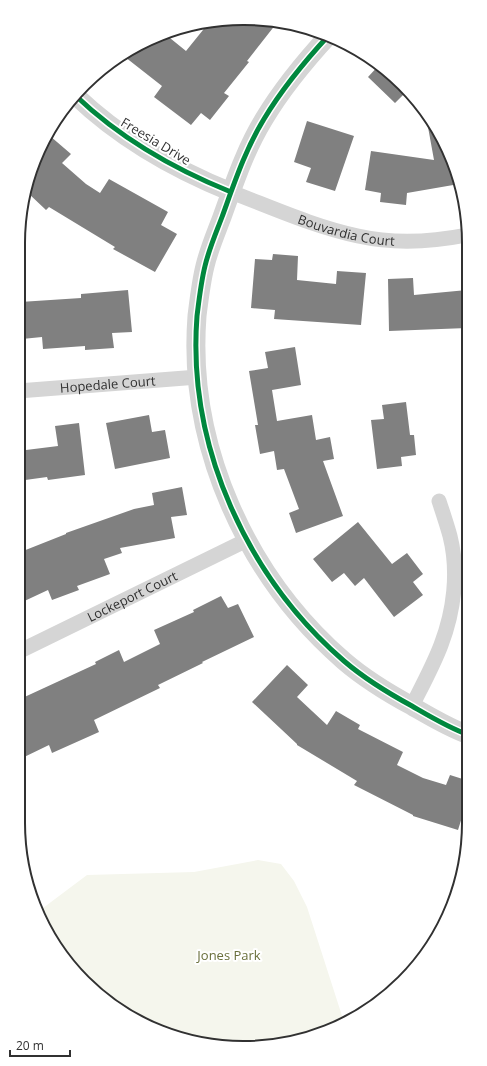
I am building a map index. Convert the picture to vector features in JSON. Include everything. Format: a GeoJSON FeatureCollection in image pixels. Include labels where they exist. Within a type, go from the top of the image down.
{"type":"FeatureCollection","features":[{"type":"Feature","properties":{"kind":"street"},"geometry":{"type":"LineString","coordinates":[[324,41],[292,78],[263,120],[242,163],[205,265],[200,291],[196,343],[198,377],[205,426],[223,489],[246,540],[258,561],[285,599],[314,632],[345,662],[380,688],[453,729],[462,732]]}},
{"type":"Feature","properties":{"kind":"street","name":"Freesia Drive"},"geometry":{"type":"LineString","coordinates":[[79,99],[112,128],[150,153],[199,179],[231,192]]}},
{"type":"Feature","properties":{"kind":"street","name":"Bouvardia Court"},"geometry":{"type":"LineString","coordinates":[[231,192],[315,223],[359,237],[404,242],[427,241],[462,236]]}},
{"type":"Feature","properties":{"kind":"street","name":"Hopedale Court"},"geometry":{"type":"LineString","coordinates":[[25,390],[198,377]]}},
{"type":"Feature","properties":{"kind":"street"},"geometry":{"type":"LineString","coordinates":[[412,706],[441,646],[448,625],[452,603],[454,559],[450,536],[439,501]]}},
{"type":"Feature","properties":{"kind":"street","name":"Lockeport Court"},"geometry":{"type":"LineString","coordinates":[[25,649],[246,540]]}},
{"type":"Feature","properties":{"kind":"green space","name":"Jones Park"},"geometry":{"type":"Polygon","coordinates":[[[258,860],[281,864],[294,881],[307,907],[342,1017],[300,1034],[258,1041],[229,1041],[187,1034],[173,1029],[134,1012],[99,987],[70,956],[54,932],[43,908],[87,875],[194,872],[258,860]]]}},
{"type":"Feature","properties":{"kind":"building"},"geometry":{"type":"Polygon","coordinates":[[[229,25],[258,25],[273,27],[247,61],[249,62],[224,93],[229,96],[210,120],[201,113],[191,125],[154,97],[162,86],[127,59],[170,38],[186,51],[204,29],[229,25]]]}},
{"type":"Feature","properties":{"kind":"building"},"geometry":{"type":"Polygon","coordinates":[[[375,69],[404,94],[395,103],[368,77],[375,69]]]}},
{"type":"Feature","properties":{"kind":"building"},"geometry":{"type":"Polygon","coordinates":[[[307,121],[354,136],[335,191],[306,182],[311,168],[294,162],[307,121]]]}},
{"type":"Feature","properties":{"kind":"building"},"geometry":{"type":"Polygon","coordinates":[[[428,126],[445,160],[454,185],[407,193],[406,205],[380,202],[381,193],[365,190],[371,151],[434,160],[428,126]]]}},
{"type":"Feature","properties":{"kind":"building"},"geometry":{"type":"Polygon","coordinates":[[[52,138],[71,154],[62,163],[86,184],[100,193],[109,179],[168,212],[161,225],[177,234],[155,272],[113,249],[115,247],[49,207],[46,210],[30,195],[37,173],[52,138]]]}},
{"type":"Feature","properties":{"kind":"building"},"geometry":{"type":"Polygon","coordinates":[[[273,254],[298,256],[297,280],[336,284],[337,271],[366,273],[361,325],[274,319],[275,310],[251,308],[255,259],[272,260],[273,254]]]}},
{"type":"Feature","properties":{"kind":"building"},"geometry":{"type":"Polygon","coordinates":[[[413,278],[414,295],[462,290],[462,328],[389,331],[388,279],[413,278]]]}},
{"type":"Feature","properties":{"kind":"building"},"geometry":{"type":"Polygon","coordinates":[[[128,290],[132,332],[112,333],[114,348],[85,350],[85,346],[43,349],[42,337],[25,339],[25,302],[81,298],[81,294],[128,290]]]}},
{"type":"Feature","properties":{"kind":"building"},"geometry":{"type":"Polygon","coordinates":[[[295,347],[301,385],[272,390],[277,421],[312,415],[316,440],[330,437],[334,459],[323,461],[343,516],[296,533],[289,513],[299,509],[284,469],[277,470],[274,451],[260,454],[255,425],[258,425],[249,371],[268,368],[265,352],[295,347]]]}},
{"type":"Feature","properties":{"kind":"building"},"geometry":{"type":"Polygon","coordinates":[[[406,402],[410,435],[414,435],[416,455],[401,457],[402,466],[377,469],[371,420],[384,419],[382,405],[406,402]]]}},
{"type":"Feature","properties":{"kind":"building"},"geometry":{"type":"Polygon","coordinates":[[[149,415],[152,432],[165,430],[170,458],[115,469],[106,423],[149,415]]]}},
{"type":"Feature","properties":{"kind":"building"},"geometry":{"type":"Polygon","coordinates":[[[79,423],[85,475],[48,480],[47,477],[25,480],[25,450],[58,446],[55,426],[79,423]]]}},
{"type":"Feature","properties":{"kind":"building"},"geometry":{"type":"Polygon","coordinates":[[[182,487],[187,515],[171,517],[175,538],[120,548],[122,553],[104,559],[110,574],[77,586],[79,590],[52,600],[48,590],[25,601],[25,550],[66,533],[134,509],[154,505],[152,493],[182,487]]]}},
{"type":"Feature","properties":{"kind":"building"},"geometry":{"type":"Polygon","coordinates":[[[358,522],[392,564],[407,553],[423,574],[413,582],[423,595],[394,617],[364,578],[355,586],[344,573],[332,582],[313,559],[358,522]]]}},
{"type":"Feature","properties":{"kind":"building"},"geometry":{"type":"Polygon","coordinates":[[[221,596],[228,608],[238,604],[254,637],[158,685],[160,688],[94,720],[99,732],[52,753],[49,745],[25,757],[25,697],[96,664],[95,662],[119,650],[124,662],[160,644],[154,630],[194,612],[193,610],[221,596]]]}},
{"type":"Feature","properties":{"kind":"building"},"geometry":{"type":"Polygon","coordinates":[[[287,665],[308,685],[297,697],[327,725],[336,711],[360,725],[358,729],[403,752],[397,765],[423,778],[446,785],[450,775],[462,779],[462,817],[458,830],[413,816],[354,785],[357,781],[297,745],[252,702],[287,665]]]}},
{"type":"Feature","properties":{"kind":"cycle path"},"geometry":{"type":"LineString","coordinates":[[324,41],[286,86],[257,131],[240,167],[211,247],[202,278],[197,316],[196,365],[202,413],[214,460],[230,506],[252,549],[279,590],[309,627],[344,661],[368,680],[433,718],[462,732]]}},
{"type":"Feature","properties":{"kind":"cycle path"},"geometry":{"type":"LineString","coordinates":[[79,99],[111,126],[149,152],[189,173],[231,192]]}}]}
